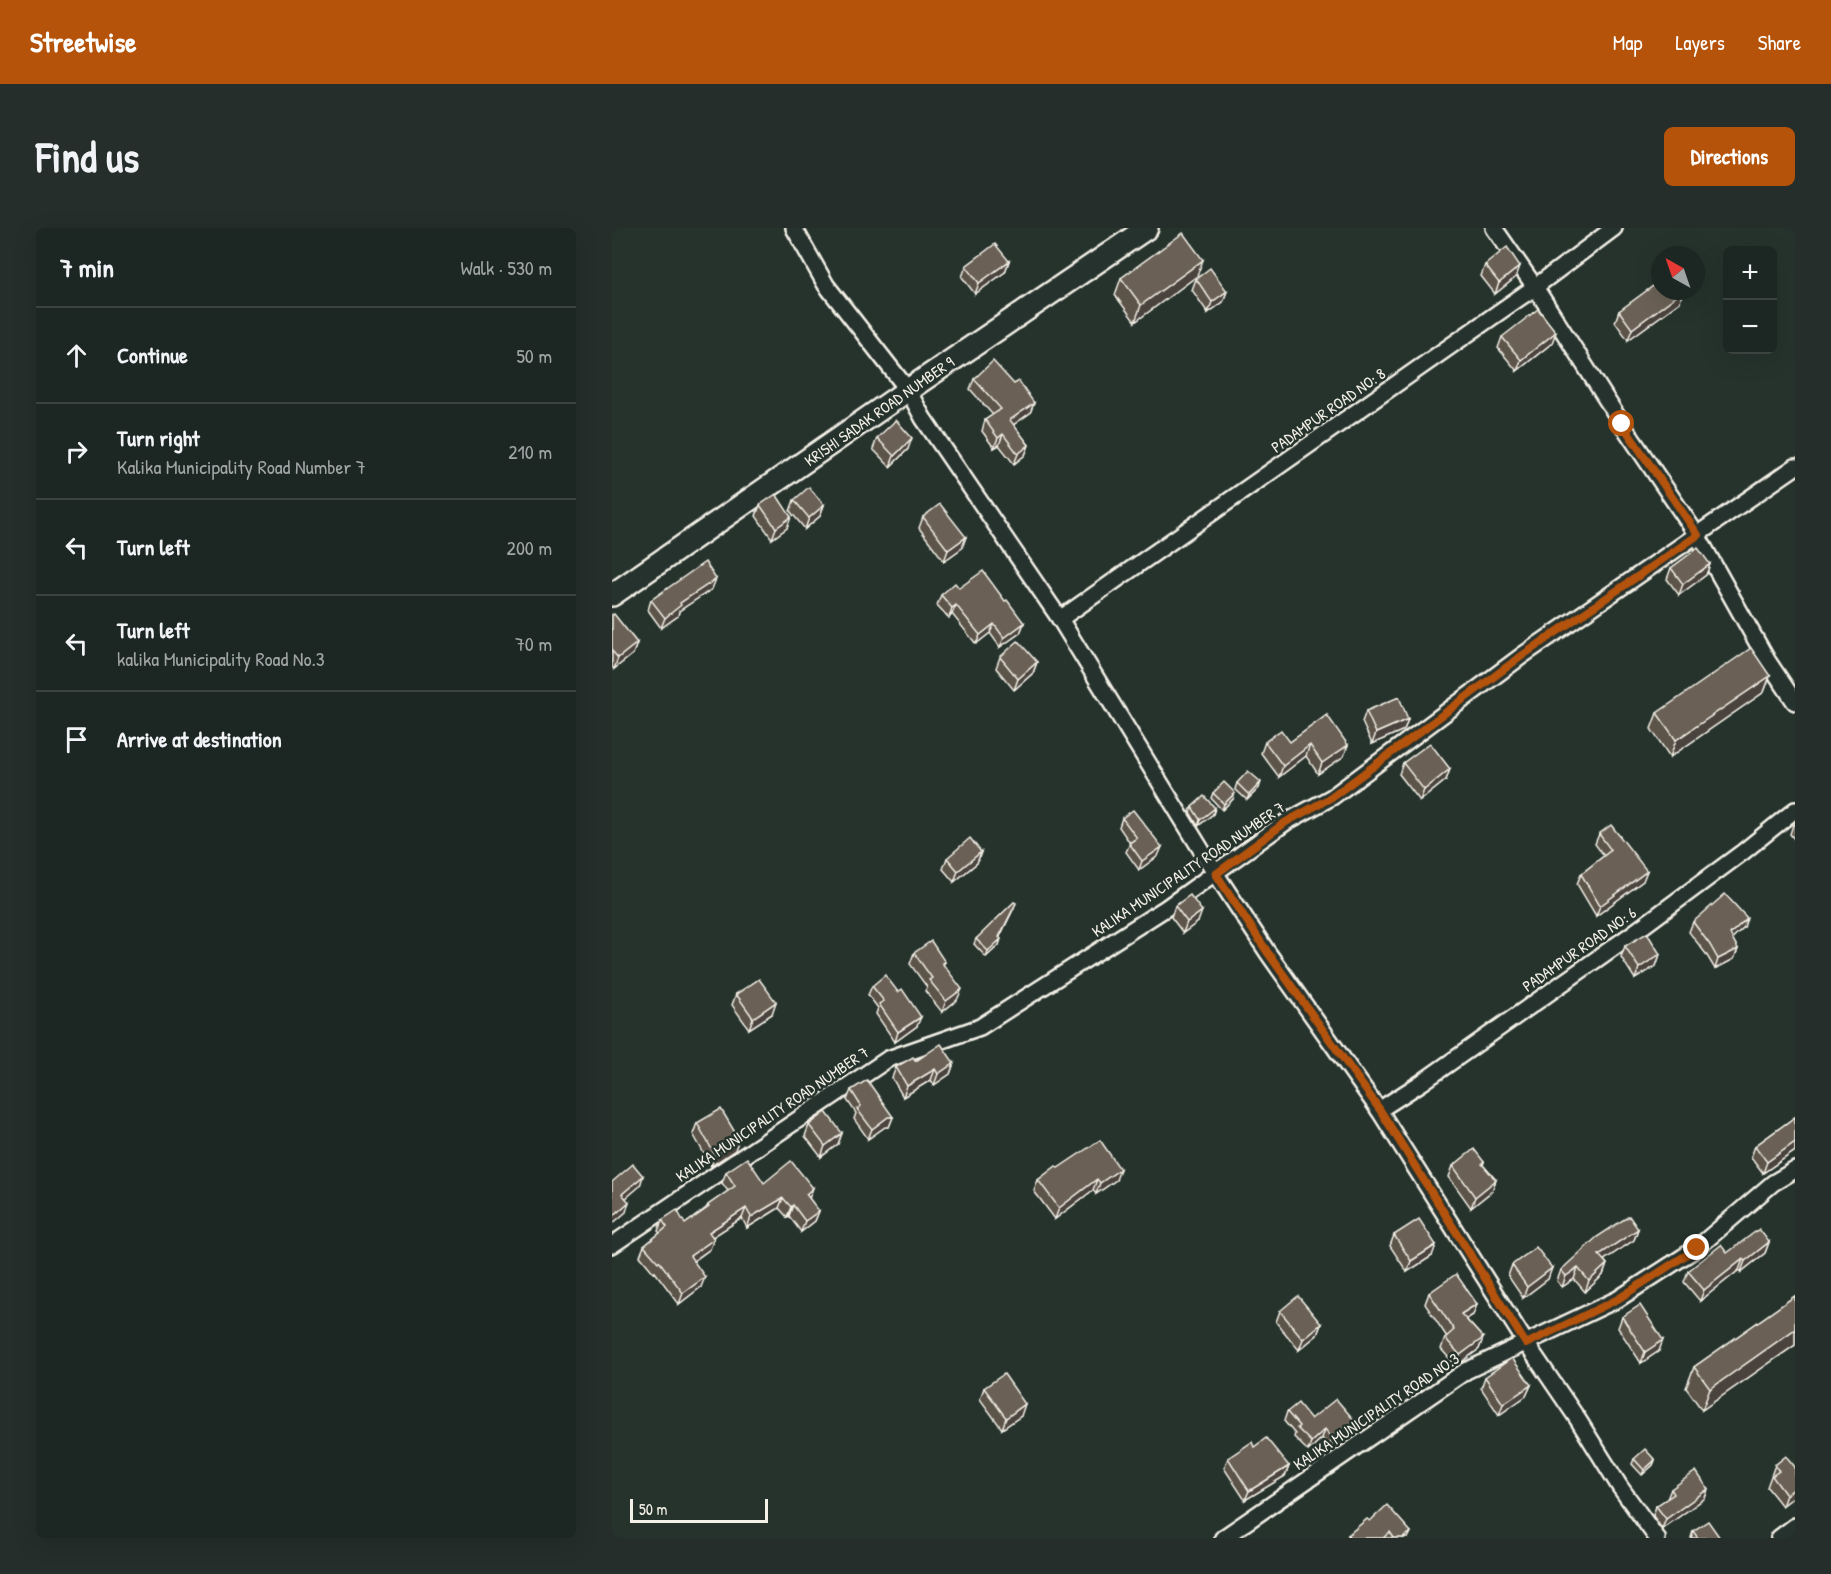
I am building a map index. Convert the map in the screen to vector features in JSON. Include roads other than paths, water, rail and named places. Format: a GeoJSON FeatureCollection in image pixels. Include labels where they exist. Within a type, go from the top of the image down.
{"type":"FeatureCollection","features":[{"type":"Feature","properties":{"kind":"street"},"geometry":{"type":"LineString","coordinates":[[794,228],[826,285],[909,390],[923,418],[1060,619],[1216,874],[1268,953],[1380,1110],[1526,1344],[1577,1418],[1620,1487],[1657,1538]]}},
{"type":"Feature","properties":{"kind":"street","name":"KRISHI SADAK ROAD NUMBER 9"},"geometry":{"type":"LineString","coordinates":[[612,595],[1148,228]]}},
{"type":"Feature","properties":{"kind":"street"},"geometry":{"type":"LineString","coordinates":[[1494,228],[1535,287],[1622,424],[1698,535],[1767,660],[1795,702]]}},
{"type":"Feature","properties":{"kind":"street","name":"PADAMPUR ROAD NO: 8"},"geometry":{"type":"LineString","coordinates":[[1060,619],[1535,287],[1614,228]]}},
{"type":"Feature","properties":{"kind":"street","name":"KALIKA MUNICIPALITY ROAD NUMBER 7"},"geometry":{"type":"LineString","coordinates":[[612,1245],[888,1059],[980,1028],[1166,908],[1286,822],[1332,797],[1523,655],[1795,467]]}},
{"type":"Feature","properties":{"kind":"street","name":"PADAMPUR ROAD NO: 6"},"geometry":{"type":"LineString","coordinates":[[1380,1110],[1628,937],[1743,852],[1795,810]]}},
{"type":"Feature","properties":{"kind":"street","name":"KALIKA MUNICIPALITY ROAD NO.3"},"geometry":{"type":"LineString","coordinates":[[1223,1538],[1466,1371],[1526,1344],[1638,1287],[1697,1248],[1773,1184],[1795,1170]]}},
{"type":"Feature","properties":{"kind":"street"},"geometry":{"type":"LineString","coordinates":[[1779,1538],[1795,1526]]}}]}
